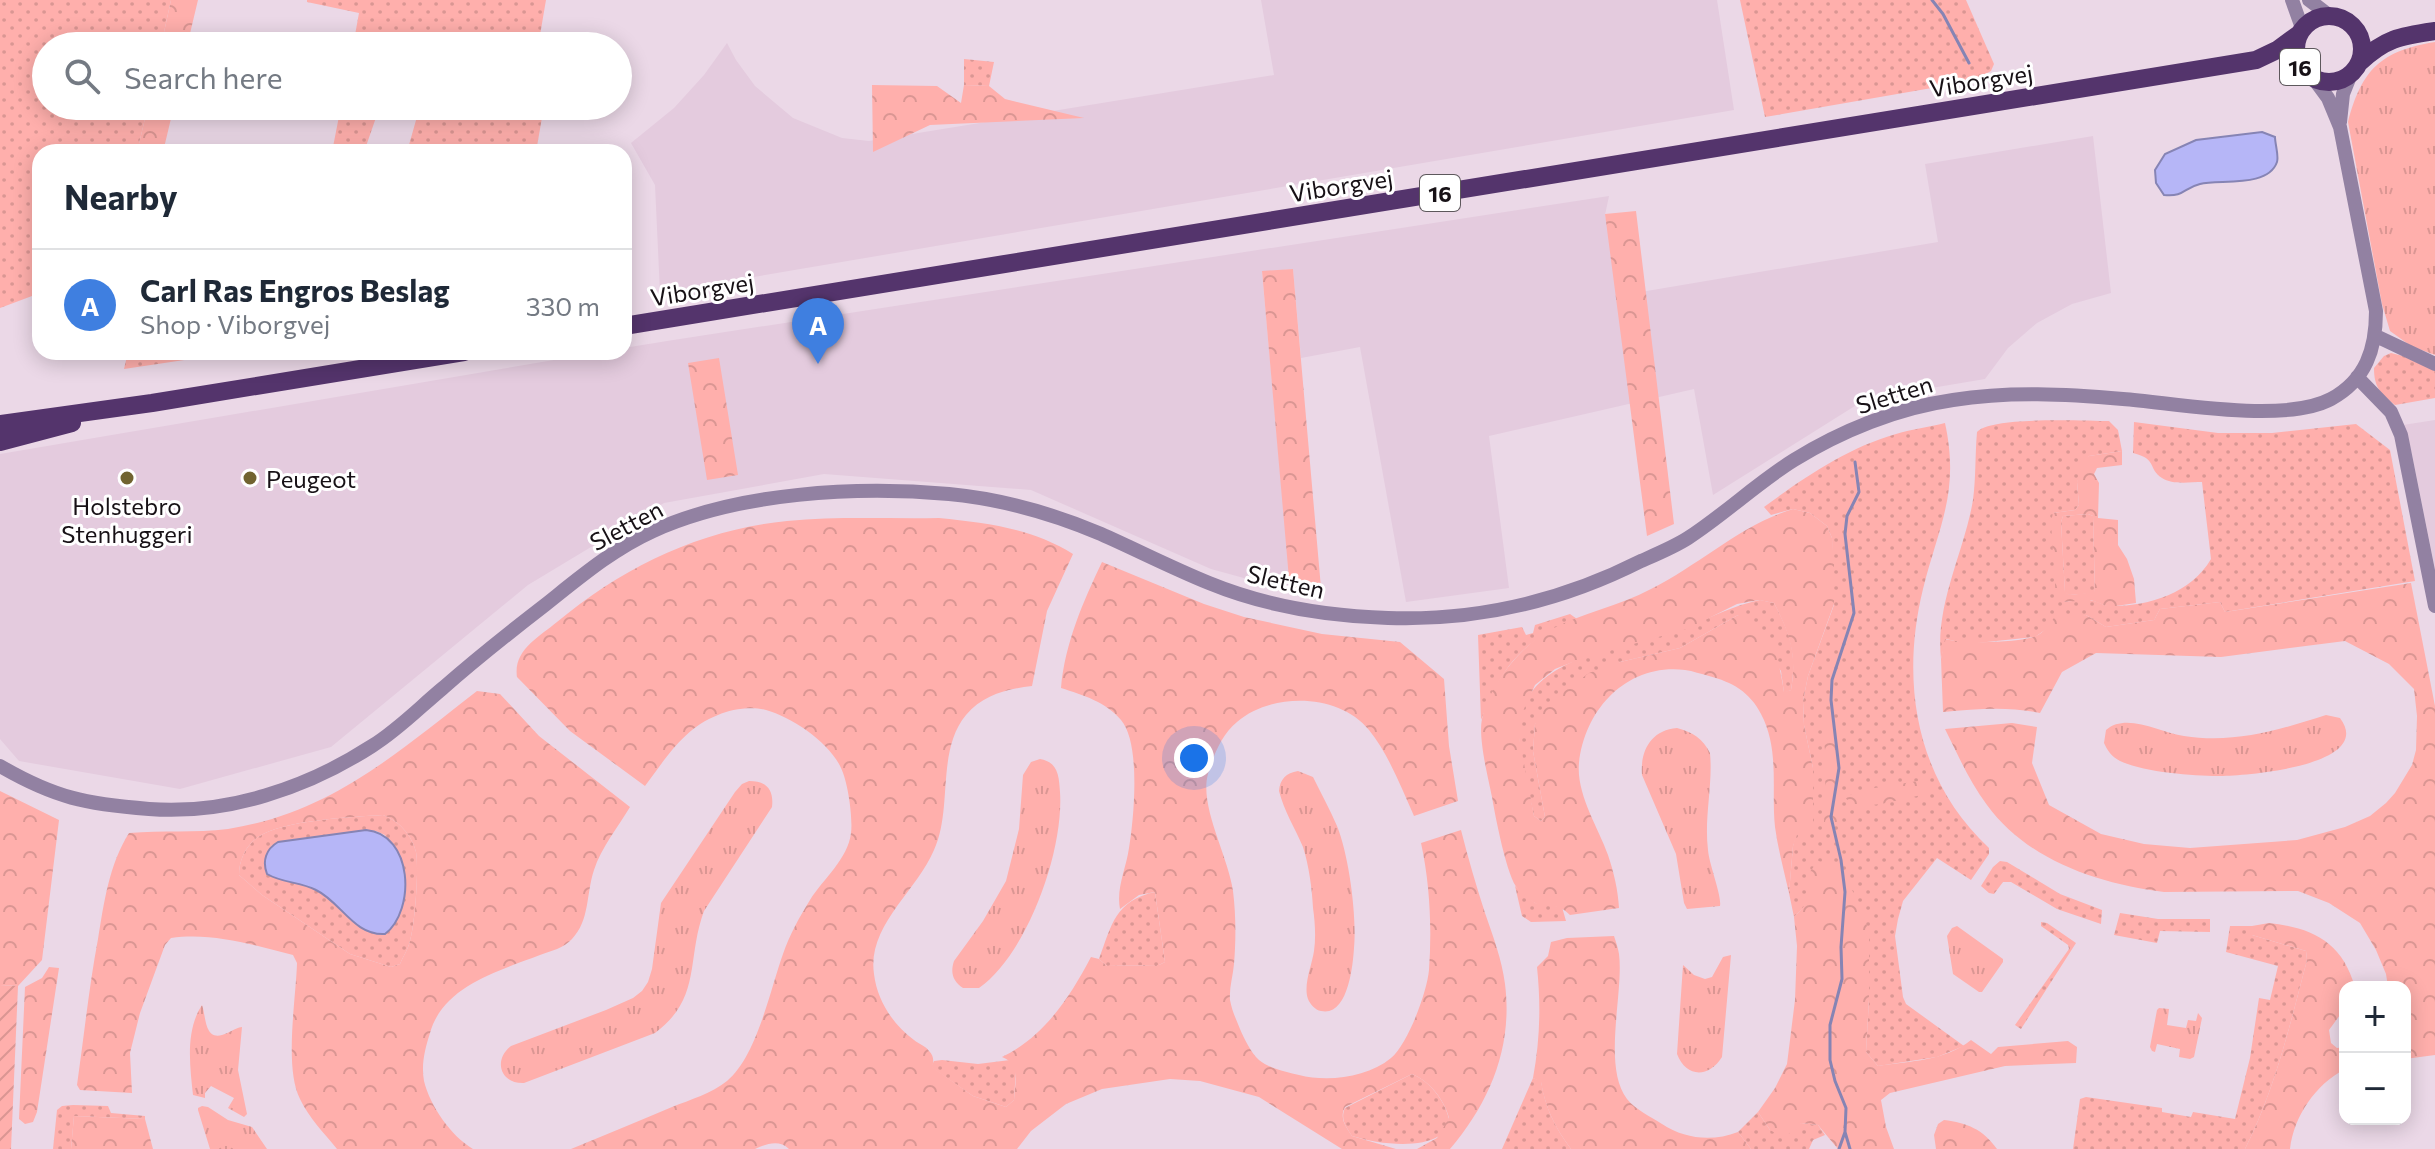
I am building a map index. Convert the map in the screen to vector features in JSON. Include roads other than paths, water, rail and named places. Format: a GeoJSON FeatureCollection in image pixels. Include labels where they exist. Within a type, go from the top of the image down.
{"type":"FeatureCollection","features":[{"type":"Feature","properties":{"kind":"main road","name":"16"},"geometry":{"type":"LineString","coordinates":[[2395,37],[2362,31],[2343,19],[2330,16],[2318,18],[2300,31],[2295,53],[2309,75],[2333,82],[2355,68],[2381,44],[2395,37],[2435,31]]}},
{"type":"Feature","properties":{"kind":"main road"},"geometry":{"type":"LineString","coordinates":[[2353,26],[2361,43],[2355,68]]}},
{"type":"Feature","properties":{"kind":"main road","name":"Viborgvej"},"geometry":{"type":"LineString","coordinates":[[2256,60],[2277,50],[2300,31]]}},
{"type":"Feature","properties":{"kind":"main road","name":"Viborgvej"},"geometry":{"type":"LineString","coordinates":[[632,325],[2256,60],[2278,62],[2309,75]]}},
{"type":"Feature","properties":{"kind":"main road"},"geometry":{"type":"LineString","coordinates":[[0,424],[152,403],[415,360]]}},
{"type":"Feature","properties":{"kind":"main road"},"geometry":{"type":"LineString","coordinates":[[0,442],[152,403]]}},
{"type":"Feature","properties":{"kind":"street"},"geometry":{"type":"LineString","coordinates":[[2292,0],[2300,31]]}},
{"type":"Feature","properties":{"kind":"street"},"geometry":{"type":"LineString","coordinates":[[2309,0],[2330,16]]}},
{"type":"Feature","properties":{"kind":"street","name":"Sletten"},"geometry":{"type":"LineString","coordinates":[[2340,127],[2343,94],[2355,68]]}},
{"type":"Feature","properties":{"kind":"street","name":"Sletten"},"geometry":{"type":"LineString","coordinates":[[0,766],[61,797],[103,805],[176,811],[230,805],[274,793],[325,774],[378,743],[484,653],[609,556],[649,533],[705,511],[778,497],[884,492],[952,494],[1028,508],[1095,531],[1213,585],[1275,603],[1333,614],[1392,618],[1466,615],[1501,611],[1559,596],[1620,572],[1685,540],[1794,460],[1854,428],[1910,410],[1958,399],[2043,394],[2127,399],[2211,409],[2294,409],[2312,406],[2335,397],[2357,377],[2370,358],[2376,336],[2376,311],[2340,127],[2328,98],[2309,75]]}},
{"type":"Feature","properties":{"kind":"street"},"geometry":{"type":"LineString","coordinates":[[2376,336],[2435,364]]}},
{"type":"Feature","properties":{"kind":"street"},"geometry":{"type":"LineString","coordinates":[[2357,377],[2391,412],[2401,435],[2435,606]]}},
{"type":"Feature","properties":{"kind":"water"},"geometry":{"type":"Polygon","coordinates":[[[2262,132],[2275,137],[2278,157],[2272,170],[2264,176],[2200,184],[2171,195],[2164,195],[2156,183],[2155,170],[2165,154],[2196,140],[2262,132]]]}},
{"type":"Feature","properties":{"kind":"water"},"geometry":{"type":"Polygon","coordinates":[[[366,830],[382,835],[393,845],[401,858],[405,874],[402,908],[385,934],[365,930],[316,890],[267,874],[266,856],[278,842],[366,830]]]}},
{"type":"Feature","properties":{"kind":"waterway"},"geometry":{"type":"LineString","coordinates":[[1932,0],[1969,63]]}},
{"type":"Feature","properties":{"kind":"waterway"},"geometry":{"type":"LineString","coordinates":[[1839,1149],[1845,1132],[1846,1108],[1830,1060],[1830,1025],[1842,979],[1845,892],[1831,817],[1839,768],[1831,700],[1832,680],[1854,613],[1845,534],[1847,516],[1859,492],[1855,462]]}},
{"type":"Feature","properties":{"kind":"waterway"},"geometry":{"type":"LineString","coordinates":[[1845,1132],[1850,1149]]}},
{"type":"Feature","properties":{"kind":"place","name":"Carl Ras Engros Beslag"},"geometry":{"type":"Point","coordinates":[818,364]}},
{"type":"Feature","properties":{"kind":"place","name":"Holstebro Stenhuggeri"},"geometry":{"type":"Point","coordinates":[127,478]}},
{"type":"Feature","properties":{"kind":"place","name":"Peugeot"},"geometry":{"type":"Point","coordinates":[250,478]}}]}
